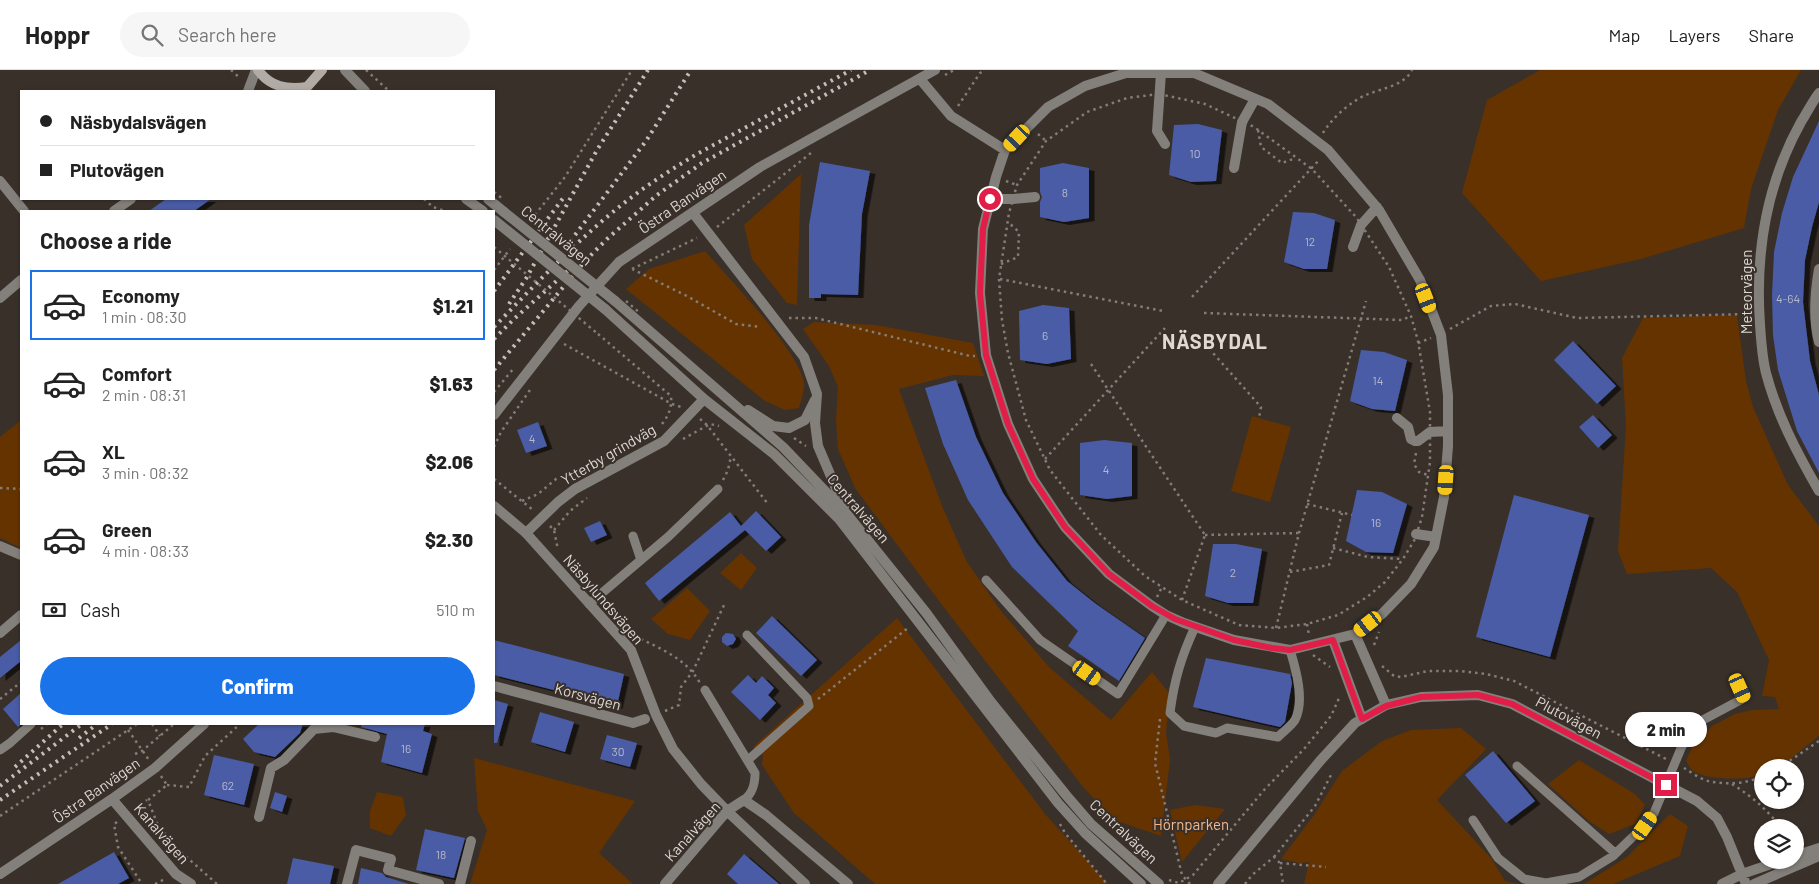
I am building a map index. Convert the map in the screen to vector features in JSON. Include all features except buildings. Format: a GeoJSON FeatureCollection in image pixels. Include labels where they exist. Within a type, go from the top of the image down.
{"type":"FeatureCollection","features":[{"type":"Feature","properties":{"kind":"main road"},"geometry":{"type":"LineString","coordinates":[[257,70],[264,78],[284,88],[302,90],[322,70]]}},
{"type":"Feature","properties":{"kind":"street"},"geometry":{"type":"LineString","coordinates":[[248,90],[257,70]]}},
{"type":"Feature","properties":{"kind":"street"},"geometry":{"type":"LineString","coordinates":[[345,70],[364,90]]}},
{"type":"Feature","properties":{"kind":"street","name":"Östra Banvägen"},"geometry":{"type":"LineString","coordinates":[[495,414],[579,306],[619,262],[760,167],[936,70]]}},
{"type":"Feature","properties":{"kind":"street"},"geometry":{"type":"LineString","coordinates":[[1126,73],[1194,74],[1255,99],[1268,104],[1328,150],[1377,207],[1420,280],[1440,335],[1448,395],[1444,496],[1434,548],[1411,584],[1382,614],[1355,634],[1311,647],[1290,650],[1234,640],[1166,615],[1109,574],[1065,527],[1030,471],[1008,424],[986,355],[980,293],[983,229],[1005,150],[1048,107],[1085,86],[1126,73]]}},
{"type":"Feature","properties":{"kind":"street"},"geometry":{"type":"LineString","coordinates":[[1161,73],[1156,131],[1165,144]]}},
{"type":"Feature","properties":{"kind":"street"},"geometry":{"type":"LineString","coordinates":[[920,78],[951,116],[1005,150]]}},
{"type":"Feature","properties":{"kind":"street","name":"Meteorvägen"},"geometry":{"type":"LineString","coordinates":[[1819,93],[1793,138],[1781,164],[1764,221],[1759,259],[1759,314],[1766,372],[1785,429],[1819,490]]}},
{"type":"Feature","properties":{"kind":"street"},"geometry":{"type":"LineString","coordinates":[[1234,168],[1242,122],[1255,99]]}},
{"type":"Feature","properties":{"kind":"street"},"geometry":{"type":"LineString","coordinates":[[0,181],[23,210]]}},
{"type":"Feature","properties":{"kind":"street"},"geometry":{"type":"LineString","coordinates":[[990,199],[1035,197]]}},
{"type":"Feature","properties":{"kind":"street"},"geometry":{"type":"LineString","coordinates":[[116,210],[130,200]]}},
{"type":"Feature","properties":{"kind":"street"},"geometry":{"type":"LineString","coordinates":[[467,200],[482,210]]}},
{"type":"Feature","properties":{"kind":"street","name":"Centralvägen"},"geometry":{"type":"LineString","coordinates":[[489,200],[615,301],[783,446],[846,513],[927,614],[991,702],[1091,824],[1159,884]]}},
{"type":"Feature","properties":{"kind":"street"},"geometry":{"type":"LineString","coordinates":[[1353,247],[1360,225],[1377,207]]}},
{"type":"Feature","properties":{"kind":"street"},"geometry":{"type":"LineString","coordinates":[[693,213],[804,357],[817,394],[815,424],[818,446],[846,513]]}},
{"type":"Feature","properties":{"kind":"street","name":"Centralvägen"},"geometry":{"type":"LineString","coordinates":[[495,220],[605,309],[704,399],[774,454],[839,518],[1058,803],[1085,833],[1141,884]]}},
{"type":"Feature","properties":{"kind":"street"},"geometry":{"type":"LineString","coordinates":[[1819,269],[1816,329],[1819,342]]}},
{"type":"Feature","properties":{"kind":"street"},"geometry":{"type":"LineString","coordinates":[[0,298],[20,281]]}},
{"type":"Feature","properties":{"kind":"street"},"geometry":{"type":"LineString","coordinates":[[716,390],[773,426],[789,428],[805,420],[817,394]]}},
{"type":"Feature","properties":{"kind":"street","name":"Ytterby grindväg"},"geometry":{"type":"LineString","coordinates":[[526,533],[558,502],[576,489],[664,441],[704,399]]}},
{"type":"Feature","properties":{"kind":"street"},"geometry":{"type":"LineString","coordinates":[[1397,418],[1408,427],[1411,439],[1415,442],[1430,432],[1448,431]]}},
{"type":"Feature","properties":{"kind":"street","name":"Näsbylundsvägen"},"geometry":{"type":"LineString","coordinates":[[495,507],[526,533],[630,650],[656,715],[673,749],[701,784],[805,884]]}},
{"type":"Feature","properties":{"kind":"street"},"geometry":{"type":"LineString","coordinates":[[1416,534],[1436,537]]}},
{"type":"Feature","properties":{"kind":"street"},"geometry":{"type":"LineString","coordinates":[[0,546],[20,555]]}},
{"type":"Feature","properties":{"kind":"street"},"geometry":{"type":"LineString","coordinates":[[0,633],[20,616]]}},
{"type":"Feature","properties":{"kind":"street"},"geometry":{"type":"LineString","coordinates":[[1355,634],[1386,706]]}},
{"type":"Feature","properties":{"kind":"street"},"geometry":{"type":"LineString","coordinates":[[1333,640],[1362,719]]}},
{"type":"Feature","properties":{"kind":"street","name":"Korsvägen"},"geometry":{"type":"LineString","coordinates":[[495,686],[633,723],[645,719]]}},
{"type":"Feature","properties":{"kind":"street","name":"Plutovägen"},"geometry":{"type":"LineString","coordinates":[[1218,884],[1320,761],[1355,723],[1386,706],[1421,697],[1478,695],[1512,704],[1697,801],[1717,818],[1744,879]]}},
{"type":"Feature","properties":{"kind":"street","name":"Östra Banvägen"},"geometry":{"type":"LineString","coordinates":[[0,874],[155,768],[203,725]]}},
{"type":"Feature","properties":{"kind":"street"},"geometry":{"type":"LineString","coordinates":[[259,817],[271,768],[284,760],[314,729],[333,727],[374,737]]}},
{"type":"Feature","properties":{"kind":"street","name":"Kanalvägen"},"geometry":{"type":"LineString","coordinates":[[112,799],[176,874],[191,884]]}},
{"type":"Feature","properties":{"kind":"street"},"geometry":{"type":"LineString","coordinates":[[744,800],[766,815],[848,884]]}},
{"type":"Feature","properties":{"kind":"street","name":"Kanalvägen"},"geometry":{"type":"LineString","coordinates":[[665,884],[727,811],[744,800]]}},
{"type":"Feature","properties":{"kind":"street"},"geometry":{"type":"LineString","coordinates":[[460,884],[472,841]]}},
{"type":"Feature","properties":{"kind":"street"},"geometry":{"type":"LineString","coordinates":[[1804,853],[1819,848]]}},
{"type":"Feature","properties":{"kind":"street"},"geometry":{"type":"LineString","coordinates":[[347,884],[356,850],[391,859],[388,870],[439,884]]}},
{"type":"Feature","properties":{"kind":"street"},"geometry":{"type":"LineString","coordinates":[[1754,884],[1819,856]]}},
{"type":"Feature","properties":{"kind":"street"},"geometry":{"type":"LineString","coordinates":[[1722,884],[1744,879],[1765,869]]}},
{"type":"Feature","properties":{"kind":"lane"},"geometry":{"type":"LineString","coordinates":[[589,604],[668,537],[718,489]]}},
{"type":"Feature","properties":{"kind":"lane"},"geometry":{"type":"LineString","coordinates":[[633,536],[641,560]]}},
{"type":"Feature","properties":{"kind":"lane"},"geometry":{"type":"LineString","coordinates":[[986,580],[1040,640],[1118,694],[1166,615]]}},
{"type":"Feature","properties":{"kind":"lane"},"geometry":{"type":"LineString","coordinates":[[1195,627],[1180,661],[1170,713],[1184,726],[1216,733],[1227,728],[1278,737],[1295,720],[1299,699],[1290,650]]}},
{"type":"Feature","properties":{"kind":"lane"},"geometry":{"type":"LineString","coordinates":[[747,635],[807,698],[809,706],[748,760]]}},
{"type":"Feature","properties":{"kind":"lane"},"geometry":{"type":"LineString","coordinates":[[1473,820],[1498,858],[1524,879],[1546,883],[1579,877],[1616,853],[1645,826],[1654,813],[1682,746],[1701,721],[1744,698],[1736,679]]}},
{"type":"Feature","properties":{"kind":"lane"},"geometry":{"type":"LineString","coordinates":[[705,690],[755,773],[755,783],[750,795],[744,800]]}},
{"type":"Feature","properties":{"kind":"lane"},"geometry":{"type":"LineString","coordinates":[[0,750],[30,725]]}},
{"type":"Feature","properties":{"kind":"lane"},"geometry":{"type":"LineString","coordinates":[[1517,766],[1616,853]]}},
{"type":"Feature","properties":{"kind":"path"},"geometry":{"type":"LineString","coordinates":[[366,70],[388,90]]}},
{"type":"Feature","properties":{"kind":"path"},"geometry":{"type":"LineString","coordinates":[[545,202],[565,177],[632,70]]}},
{"type":"Feature","properties":{"kind":"path"},"geometry":{"type":"LineString","coordinates":[[928,87],[954,70]]}},
{"type":"Feature","properties":{"kind":"path"},"geometry":{"type":"LineString","coordinates":[[951,116],[980,73],[985,70]]}},
{"type":"Feature","properties":{"kind":"path"},"geometry":{"type":"LineString","coordinates":[[1192,297],[1328,150],[1323,132],[1350,103],[1365,95],[1405,80],[1412,70]]}},
{"type":"Feature","properties":{"kind":"path"},"geometry":{"type":"LineString","coordinates":[[1204,313],[1402,320],[1410,316],[1389,267],[1360,225],[1312,169],[1258,130],[1205,104],[1159,94],[1127,98],[1087,112],[1046,141],[1017,185],[1008,222],[999,279],[1002,320],[1010,363],[1026,420],[1050,470],[1101,535],[1145,576],[1182,600],[1239,625],[1276,628],[1308,624],[1338,615],[1367,598],[1385,582],[1403,559],[1368,556],[1333,548]]}},
{"type":"Feature","properties":{"kind":"path"},"geometry":{"type":"LineString","coordinates":[[1258,130],[1261,147],[1282,163],[1296,158]]}},
{"type":"Feature","properties":{"kind":"path"},"geometry":{"type":"LineString","coordinates":[[761,327],[736,324],[687,296],[632,269],[709,233],[811,153]]}},
{"type":"Feature","properties":{"kind":"path"},"geometry":{"type":"LineString","coordinates":[[425,200],[443,210]]}},
{"type":"Feature","properties":{"kind":"path"},"geometry":{"type":"LineString","coordinates":[[433,206],[435,210]]}},
{"type":"Feature","properties":{"kind":"path"},"geometry":{"type":"LineString","coordinates":[[1001,264],[1018,257],[1020,232],[1008,222]]}},
{"type":"Feature","properties":{"kind":"path"},"geometry":{"type":"LineString","coordinates":[[495,248],[671,396],[672,404],[661,426]]}},
{"type":"Feature","properties":{"kind":"path"},"geometry":{"type":"LineString","coordinates":[[999,279],[1163,312]]}},
{"type":"Feature","properties":{"kind":"path"},"geometry":{"type":"LineString","coordinates":[[1276,628],[1299,534],[1366,301]]}},
{"type":"Feature","properties":{"kind":"path"},"geometry":{"type":"LineString","coordinates":[[1418,343],[1440,335],[1491,306],[1515,304],[1577,318],[1759,314]]}},
{"type":"Feature","properties":{"kind":"path"},"geometry":{"type":"LineString","coordinates":[[581,322],[587,315]]}},
{"type":"Feature","properties":{"kind":"path"},"geometry":{"type":"LineString","coordinates":[[789,318],[816,318],[970,356],[986,355]]}},
{"type":"Feature","properties":{"kind":"path"},"geometry":{"type":"LineString","coordinates":[[1045,459],[1165,328]]}},
{"type":"Feature","properties":{"kind":"path"},"geometry":{"type":"LineString","coordinates":[[1196,334],[1261,407],[1259,418]]}},
{"type":"Feature","properties":{"kind":"path"},"geometry":{"type":"LineString","coordinates":[[564,344],[672,404]]}},
{"type":"Feature","properties":{"kind":"path"},"geometry":{"type":"LineString","coordinates":[[1091,364],[1205,534]]}},
{"type":"Feature","properties":{"kind":"path"},"geometry":{"type":"LineString","coordinates":[[495,445],[501,432],[535,384]]}},
{"type":"Feature","properties":{"kind":"path"},"geometry":{"type":"LineString","coordinates":[[724,427],[707,425],[768,504]]}},
{"type":"Feature","properties":{"kind":"path"},"geometry":{"type":"LineString","coordinates":[[1418,441],[1414,464],[1419,472],[1428,475]]}},
{"type":"Feature","properties":{"kind":"path"},"geometry":{"type":"LineString","coordinates":[[522,501],[538,494],[556,479],[616,453]]}},
{"type":"Feature","properties":{"kind":"path"},"geometry":{"type":"LineString","coordinates":[[718,489],[728,470],[731,456]]}},
{"type":"Feature","properties":{"kind":"path"},"geometry":{"type":"LineString","coordinates":[[0,488],[20,489]]}},
{"type":"Feature","properties":{"kind":"path"},"geometry":{"type":"LineString","coordinates":[[1308,504],[1352,515]]}},
{"type":"Feature","properties":{"kind":"path"},"geometry":{"type":"LineString","coordinates":[[1290,572],[1330,564],[1342,513]]}},
{"type":"Feature","properties":{"kind":"path"},"geometry":{"type":"LineString","coordinates":[[1182,600],[1205,534]]}},
{"type":"Feature","properties":{"kind":"path"},"geometry":{"type":"LineString","coordinates":[[1205,534],[1299,534]]}},
{"type":"Feature","properties":{"kind":"path"},"geometry":{"type":"LineString","coordinates":[[656,715],[679,705],[681,687],[693,671],[725,603]]}},
{"type":"Feature","properties":{"kind":"path"},"geometry":{"type":"LineString","coordinates":[[1308,624],[1313,657],[1326,664],[1332,670]]}},
{"type":"Feature","properties":{"kind":"path"},"geometry":{"type":"LineString","coordinates":[[809,706],[910,627]]}},
{"type":"Feature","properties":{"kind":"path"},"geometry":{"type":"LineString","coordinates":[[1376,651],[1374,644],[1380,630],[1384,627]]}},
{"type":"Feature","properties":{"kind":"path"},"geometry":{"type":"LineString","coordinates":[[1380,664],[1394,676],[1401,677],[1428,671],[1461,671],[1486,674],[1514,681],[1707,781],[1730,783],[1754,780]]}},
{"type":"Feature","properties":{"kind":"path"},"geometry":{"type":"LineString","coordinates":[[0,699],[20,683]]}},
{"type":"Feature","properties":{"kind":"path"},"geometry":{"type":"LineString","coordinates":[[1172,884],[1174,882],[1179,883],[1194,875],[1250,807],[1304,749],[1331,716],[1340,698],[1340,693]]}},
{"type":"Feature","properties":{"kind":"path"},"geometry":{"type":"LineString","coordinates":[[1161,711],[1155,763],[1182,875],[1190,884]]}},
{"type":"Feature","properties":{"kind":"path"},"geometry":{"type":"LineString","coordinates":[[0,816],[136,725]]}},
{"type":"Feature","properties":{"kind":"path"},"geometry":{"type":"LineString","coordinates":[[153,725],[160,736]]}},
{"type":"Feature","properties":{"kind":"path"},"geometry":{"type":"LineString","coordinates":[[135,754],[142,751],[172,725]]}},
{"type":"Feature","properties":{"kind":"path"},"geometry":{"type":"LineString","coordinates":[[142,884],[118,847],[114,824],[167,785],[189,787],[205,756],[239,725]]}},
{"type":"Feature","properties":{"kind":"path"},"geometry":{"type":"LineString","coordinates":[[128,730],[167,785]]}},
{"type":"Feature","properties":{"kind":"path"},"geometry":{"type":"LineString","coordinates":[[1792,759],[1819,741]]}},
{"type":"Feature","properties":{"kind":"path"},"geometry":{"type":"LineString","coordinates":[[1245,884],[1252,875],[1274,857],[1315,806],[1332,773]]}},
{"type":"Feature","properties":{"kind":"path"},"geometry":{"type":"LineString","coordinates":[[1730,783],[1748,794],[1768,811],[1774,819]]}},
{"type":"Feature","properties":{"kind":"path"},"geometry":{"type":"LineString","coordinates":[[148,800],[157,823],[174,846],[217,884]]}},
{"type":"Feature","properties":{"kind":"path"},"geometry":{"type":"LineString","coordinates":[[1058,822],[1106,884]]}},
{"type":"Feature","properties":{"kind":"path"},"geometry":{"type":"LineString","coordinates":[[1274,857],[1280,864],[1283,884]]}},
{"type":"Feature","properties":{"kind":"path"},"geometry":{"type":"LineString","coordinates":[[1280,864],[1326,868]]}},
{"type":"Feature","properties":{"kind":"green space"},"geometry":{"type":"Polygon","coordinates":[[[1540,70],[1801,70],[1778,110],[1751,189],[1744,228],[1641,259],[1541,281],[1462,193],[1487,100],[1540,70]]]}},
{"type":"Feature","properties":{"kind":"green space"},"geometry":{"type":"Polygon","coordinates":[[[801,174],[797,305],[787,303],[752,259],[744,225],[801,174]]]}},
{"type":"Feature","properties":{"kind":"green space"},"geometry":{"type":"Polygon","coordinates":[[[705,251],[746,296],[791,355],[801,372],[804,385],[799,408],[785,410],[765,401],[626,289],[649,269],[705,251]]]}},
{"type":"Feature","properties":{"kind":"green space"},"geometry":{"type":"Polygon","coordinates":[[[1737,315],[1746,381],[1753,407],[1788,485],[1819,526],[1819,736],[1790,759],[1754,759],[1754,776],[1717,778],[1699,774],[1693,771],[1686,761],[1692,747],[1712,726],[1735,714],[1752,710],[1779,709],[1775,697],[1762,696],[1769,660],[1737,592],[1711,568],[1627,574],[1618,551],[1626,426],[1622,358],[1643,318],[1737,315]]]}},
{"type":"Feature","properties":{"kind":"green space"},"geometry":{"type":"Polygon","coordinates":[[[814,322],[876,325],[973,343],[984,376],[953,375],[899,389],[942,506],[967,562],[1001,611],[1050,668],[1111,720],[1152,672],[1170,694],[1166,732],[1170,760],[1161,836],[1114,820],[1084,788],[942,605],[855,488],[838,449],[836,420],[838,387],[829,366],[803,329],[814,322]]]}},
{"type":"Feature","properties":{"kind":"green space"},"geometry":{"type":"Polygon","coordinates":[[[1252,416],[1291,427],[1270,502],[1231,491],[1252,416]]]}},
{"type":"Feature","properties":{"kind":"green space"},"geometry":{"type":"Polygon","coordinates":[[[20,421],[20,548],[0,538],[0,437],[20,421]]]}},
{"type":"Feature","properties":{"kind":"green space"},"geometry":{"type":"Polygon","coordinates":[[[741,553],[757,568],[741,590],[720,573],[741,553]]]}},
{"type":"Feature","properties":{"kind":"green space"},"geometry":{"type":"Polygon","coordinates":[[[687,588],[710,611],[690,640],[668,634],[651,619],[687,588]]]}},
{"type":"Feature","properties":{"kind":"green space"},"geometry":{"type":"Polygon","coordinates":[[[897,618],[1045,814],[1108,884],[875,884],[794,813],[762,765],[763,755],[753,747],[897,618]]]}},
{"type":"Feature","properties":{"kind":"green space"},"geometry":{"type":"Polygon","coordinates":[[[1461,728],[1486,749],[1437,800],[1491,858],[1505,881],[1517,884],[1304,884],[1309,862],[1300,863],[1281,859],[1314,815],[1342,771],[1382,741],[1411,730],[1461,728]]]}},
{"type":"Feature","properties":{"kind":"green space"},"geometry":{"type":"Polygon","coordinates":[[[474,758],[635,801],[599,853],[633,884],[470,884],[487,830],[478,811],[474,758]]]}},
{"type":"Feature","properties":{"kind":"green space"},"geometry":{"type":"Polygon","coordinates":[[[1579,760],[1635,794],[1645,805],[1635,824],[1609,834],[1589,821],[1548,784],[1579,760]]]}},
{"type":"Feature","properties":{"kind":"green space"},"geometry":{"type":"Polygon","coordinates":[[[377,792],[403,797],[406,815],[391,836],[370,828],[370,811],[377,792]]]}},
{"type":"Feature","properties":{"kind":"green space","name":"Hörnparken"},"geometry":{"type":"Polygon","coordinates":[[[1195,805],[1225,809],[1182,862],[1170,810],[1195,805]]]}},
{"type":"Feature","properties":{"kind":"green space"},"geometry":{"type":"Polygon","coordinates":[[[1670,814],[1688,826],[1680,856],[1613,884],[1584,884],[1627,857],[1670,814]]]}},
{"type":"Feature","properties":{"kind":"railway"},"geometry":{"type":"LineString","coordinates":[[509,304],[527,277],[597,150],[648,70]]}},
{"type":"Feature","properties":{"kind":"railway"},"geometry":{"type":"LineString","coordinates":[[566,247],[646,141],[691,70]]}},
{"type":"Feature","properties":{"kind":"railway"},"geometry":{"type":"LineString","coordinates":[[495,326],[573,247],[642,190],[697,154],[851,70]]}},
{"type":"Feature","properties":{"kind":"railway"},"geometry":{"type":"LineString","coordinates":[[495,369],[585,261],[657,195],[702,163],[870,70]]}},
{"type":"Feature","properties":{"kind":"railway"},"geometry":{"type":"LineString","coordinates":[[495,290],[564,197]]}},
{"type":"Feature","properties":{"kind":"railway"},"geometry":{"type":"LineString","coordinates":[[495,338],[571,268]]}},
{"type":"Feature","properties":{"kind":"railway"},"geometry":{"type":"LineString","coordinates":[[15,767],[62,725]]}},
{"type":"Feature","properties":{"kind":"railway"},"geometry":{"type":"LineString","coordinates":[[0,786],[81,725]]}},
{"type":"Feature","properties":{"kind":"railway"},"geometry":{"type":"LineString","coordinates":[[79,738],[96,725]]}},
{"type":"Feature","properties":{"kind":"railway"},"geometry":{"type":"LineString","coordinates":[[0,800],[111,725]]}},
{"type":"Feature","properties":{"kind":"district","name":"NÄSBYDAL"},"geometry":{"type":"Point","coordinates":[1215,341]}},
{"type":"Feature","properties":{"kind":"route"},"geometry":{"type":"LineString","coordinates":[[990,199],[983,229],[980,293],[986,355],[1008,424],[1033,479],[1065,527],[1109,574],[1166,615],[1234,640],[1290,650],[1311,647],[1333,640],[1362,719],[1386,706],[1421,697],[1478,695],[1512,704],[1666,785]]}}]}
